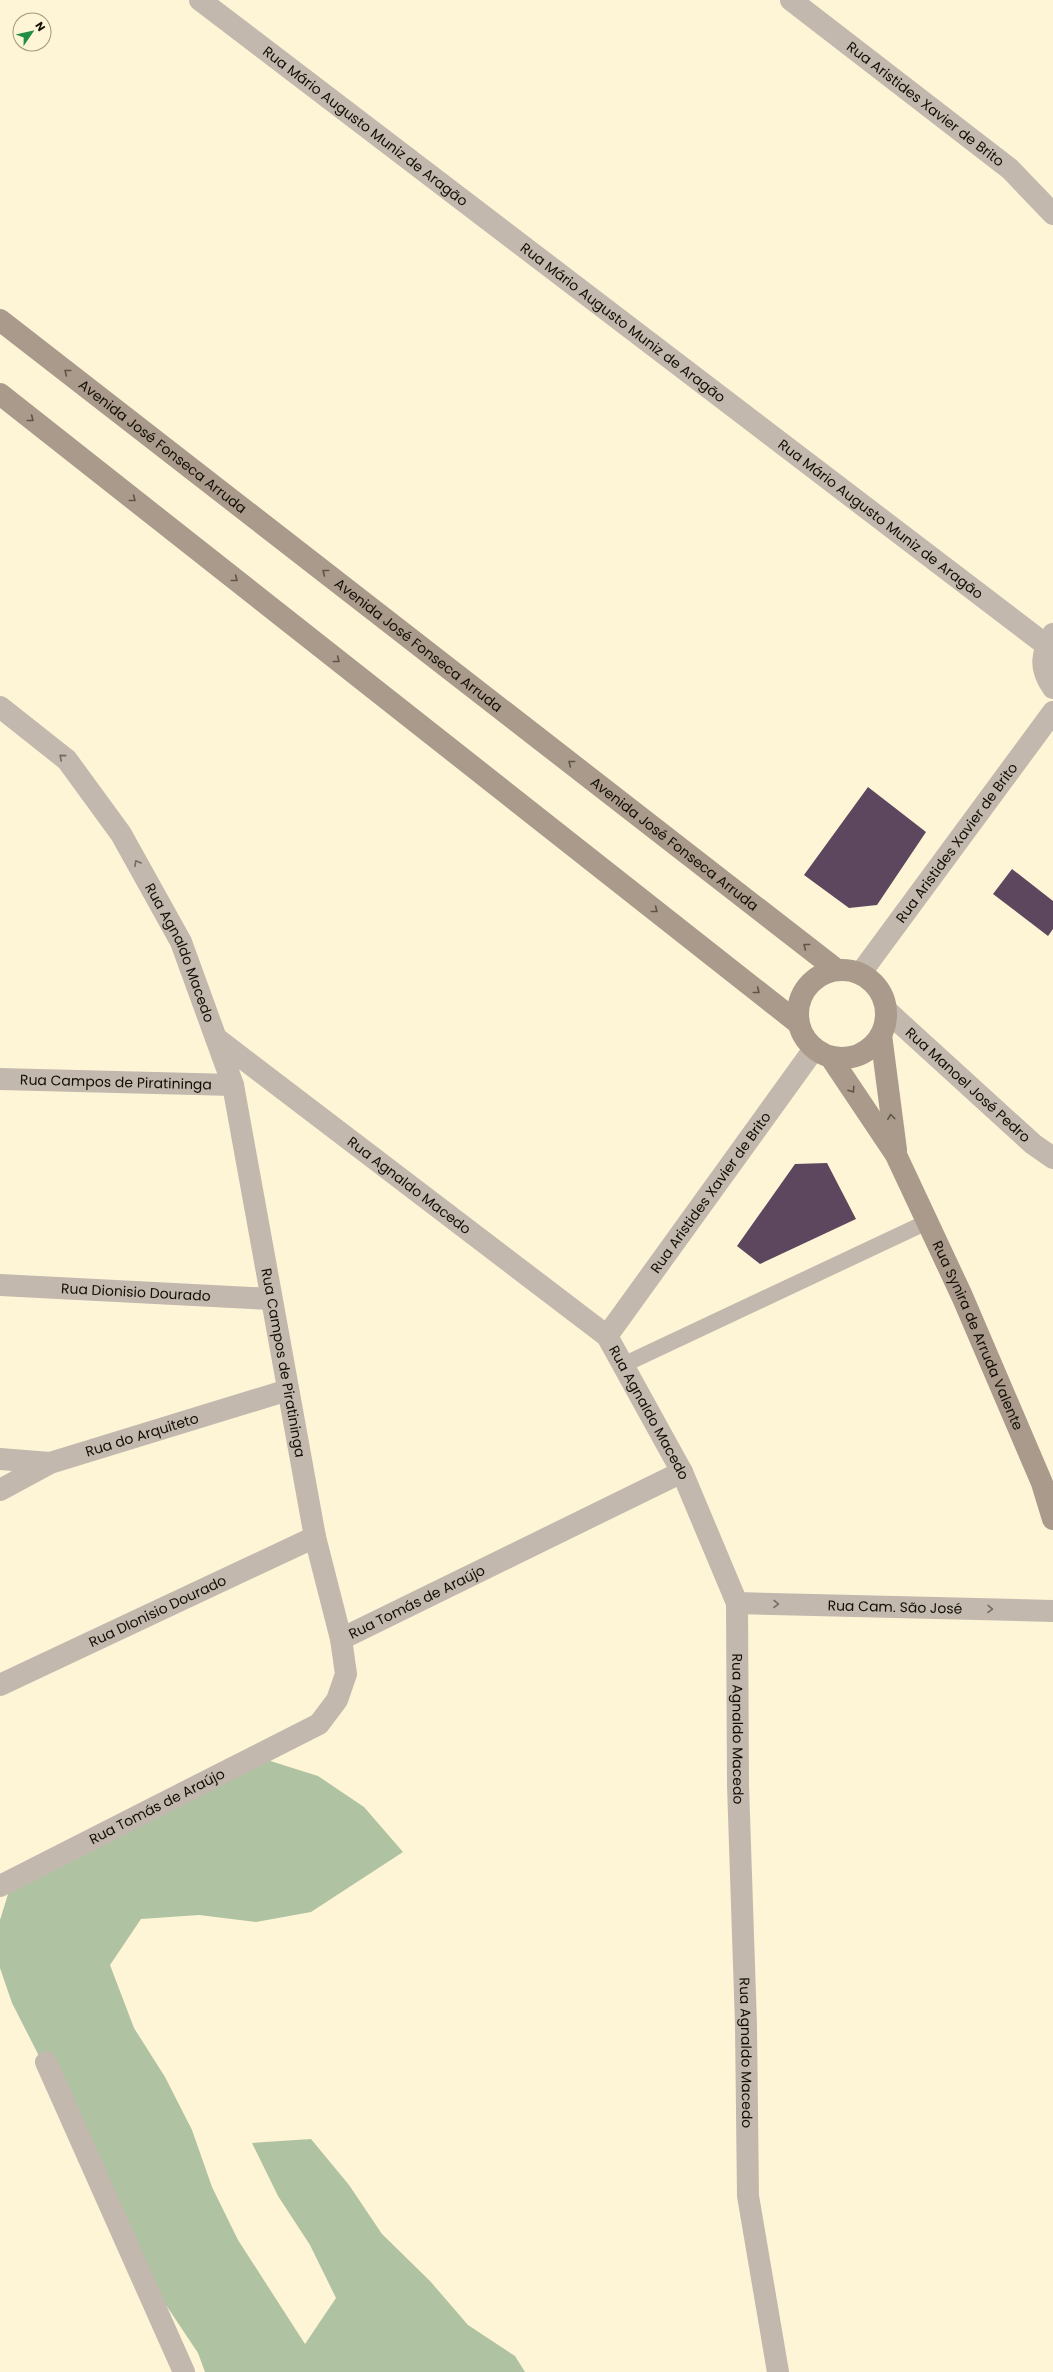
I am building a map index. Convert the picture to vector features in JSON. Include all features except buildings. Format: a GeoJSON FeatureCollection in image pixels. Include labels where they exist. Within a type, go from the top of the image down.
{"type":"FeatureCollection","features":[{"type":"Feature","properties":{"kind":"main road","name":"Avenida José Fonseca Arruda"},"geometry":{"type":"LineString","coordinates":[[0,320],[837,970]]}},
{"type":"Feature","properties":{"kind":"main road"},"geometry":{"type":"LineString","coordinates":[[0,394],[798,1023],[822,1053],[850,1058],[868,1050],[881,1035],[886,1010],[878,988],[860,974],[837,970],[819,976],[806,988],[798,1005],[798,1023]]}},
{"type":"Feature","properties":{"kind":"main road","name":"Rua Synira de Arruda Valente"},"geometry":{"type":"LineString","coordinates":[[881,1035],[896,1155]]}},
{"type":"Feature","properties":{"kind":"main road","name":"Rua Synira de Arruda Valente"},"geometry":{"type":"LineString","coordinates":[[822,1053],[896,1155],[1042,1482],[1053,1519]]}},
{"type":"Feature","properties":{"kind":"street","name":"Rua Mário Augusto Muniz de Aragão"},"geometry":{"type":"LineString","coordinates":[[200,0],[1050,639]]}},
{"type":"Feature","properties":{"kind":"street","name":"Rua Aristides Xavier de Brito"},"geometry":{"type":"LineString","coordinates":[[791,0],[1010,169],[1053,214]]}},
{"type":"Feature","properties":{"kind":"street"},"geometry":{"type":"LineString","coordinates":[[1050,639],[1042,654],[1042,667],[1053,688]]}},
{"type":"Feature","properties":{"kind":"street","name":"Rua Agnaldo Macedo"},"geometry":{"type":"LineString","coordinates":[[0,707],[67,760],[121,834],[181,942],[216,1038],[607,1336],[682,1472],[737,1603],[738,1785],[746,2025],[748,2196],[778,2372]]}},
{"type":"Feature","properties":{"kind":"street","name":"Rua Aristides Xavier de Brito"},"geometry":{"type":"LineString","coordinates":[[860,974],[1053,712]]}},
{"type":"Feature","properties":{"kind":"street","name":"Rua Manoel José Pedro"},"geometry":{"type":"LineString","coordinates":[[886,1010],[1033,1144],[1053,1158]]}},
{"type":"Feature","properties":{"kind":"street","name":"Rua Campos de Piratininga"},"geometry":{"type":"LineString","coordinates":[[216,1038],[232,1085],[315,1537],[341,1639]]}},
{"type":"Feature","properties":{"kind":"street","name":"Rua Aristides Xavier de Brito"},"geometry":{"type":"LineString","coordinates":[[607,1336],[822,1053]]}},
{"type":"Feature","properties":{"kind":"street","name":"Rua Campos de Piratininga"},"geometry":{"type":"LineString","coordinates":[[0,1079],[232,1085]]}},
{"type":"Feature","properties":{"kind":"street","name":"Rua Dionisio Dourado"},"geometry":{"type":"LineString","coordinates":[[0,1285],[271,1300]]}},
{"type":"Feature","properties":{"kind":"street","name":"Rua do Arquiteto"},"geometry":{"type":"LineString","coordinates":[[0,1490],[50,1463],[288,1390]]}},
{"type":"Feature","properties":{"kind":"street"},"geometry":{"type":"LineString","coordinates":[[0,1459],[50,1463]]}},
{"type":"Feature","properties":{"kind":"street","name":"Rua Tomás de Araújo"},"geometry":{"type":"LineString","coordinates":[[0,1886],[319,1724],[337,1700],[346,1674],[341,1639],[682,1472]]}},
{"type":"Feature","properties":{"kind":"street","name":"Rua DIonisio Dourado"},"geometry":{"type":"LineString","coordinates":[[0,1685],[315,1537]]}},
{"type":"Feature","properties":{"kind":"street","name":"Rua Cam. São José"},"geometry":{"type":"LineString","coordinates":[[737,1603],[1053,1611]]}},
{"type":"Feature","properties":{"kind":"street"},"geometry":{"type":"LineString","coordinates":[[46,2062],[184,2372]]}},
{"type":"Feature","properties":{"kind":"lane"},"geometry":{"type":"LineString","coordinates":[[623,1365],[927,1222]]}},
{"type":"Feature","properties":{"kind":"green space"},"geometry":{"type":"Polygon","coordinates":[[[264,1759],[318,1776],[364,1807],[403,1852],[311,1912],[256,1922],[199,1915],[141,1919],[110,1965],[134,2028],[165,2077],[192,2130],[212,2187],[238,2240],[305,2344],[336,2298],[310,2245],[278,2196],[252,2143],[311,2139],[349,2185],[382,2234],[430,2281],[468,2325],[515,2356],[525,2372],[205,2372],[198,2353],[166,2305],[12,2003],[0,1968],[0,1920],[9,1891],[264,1759]]]}}]}
